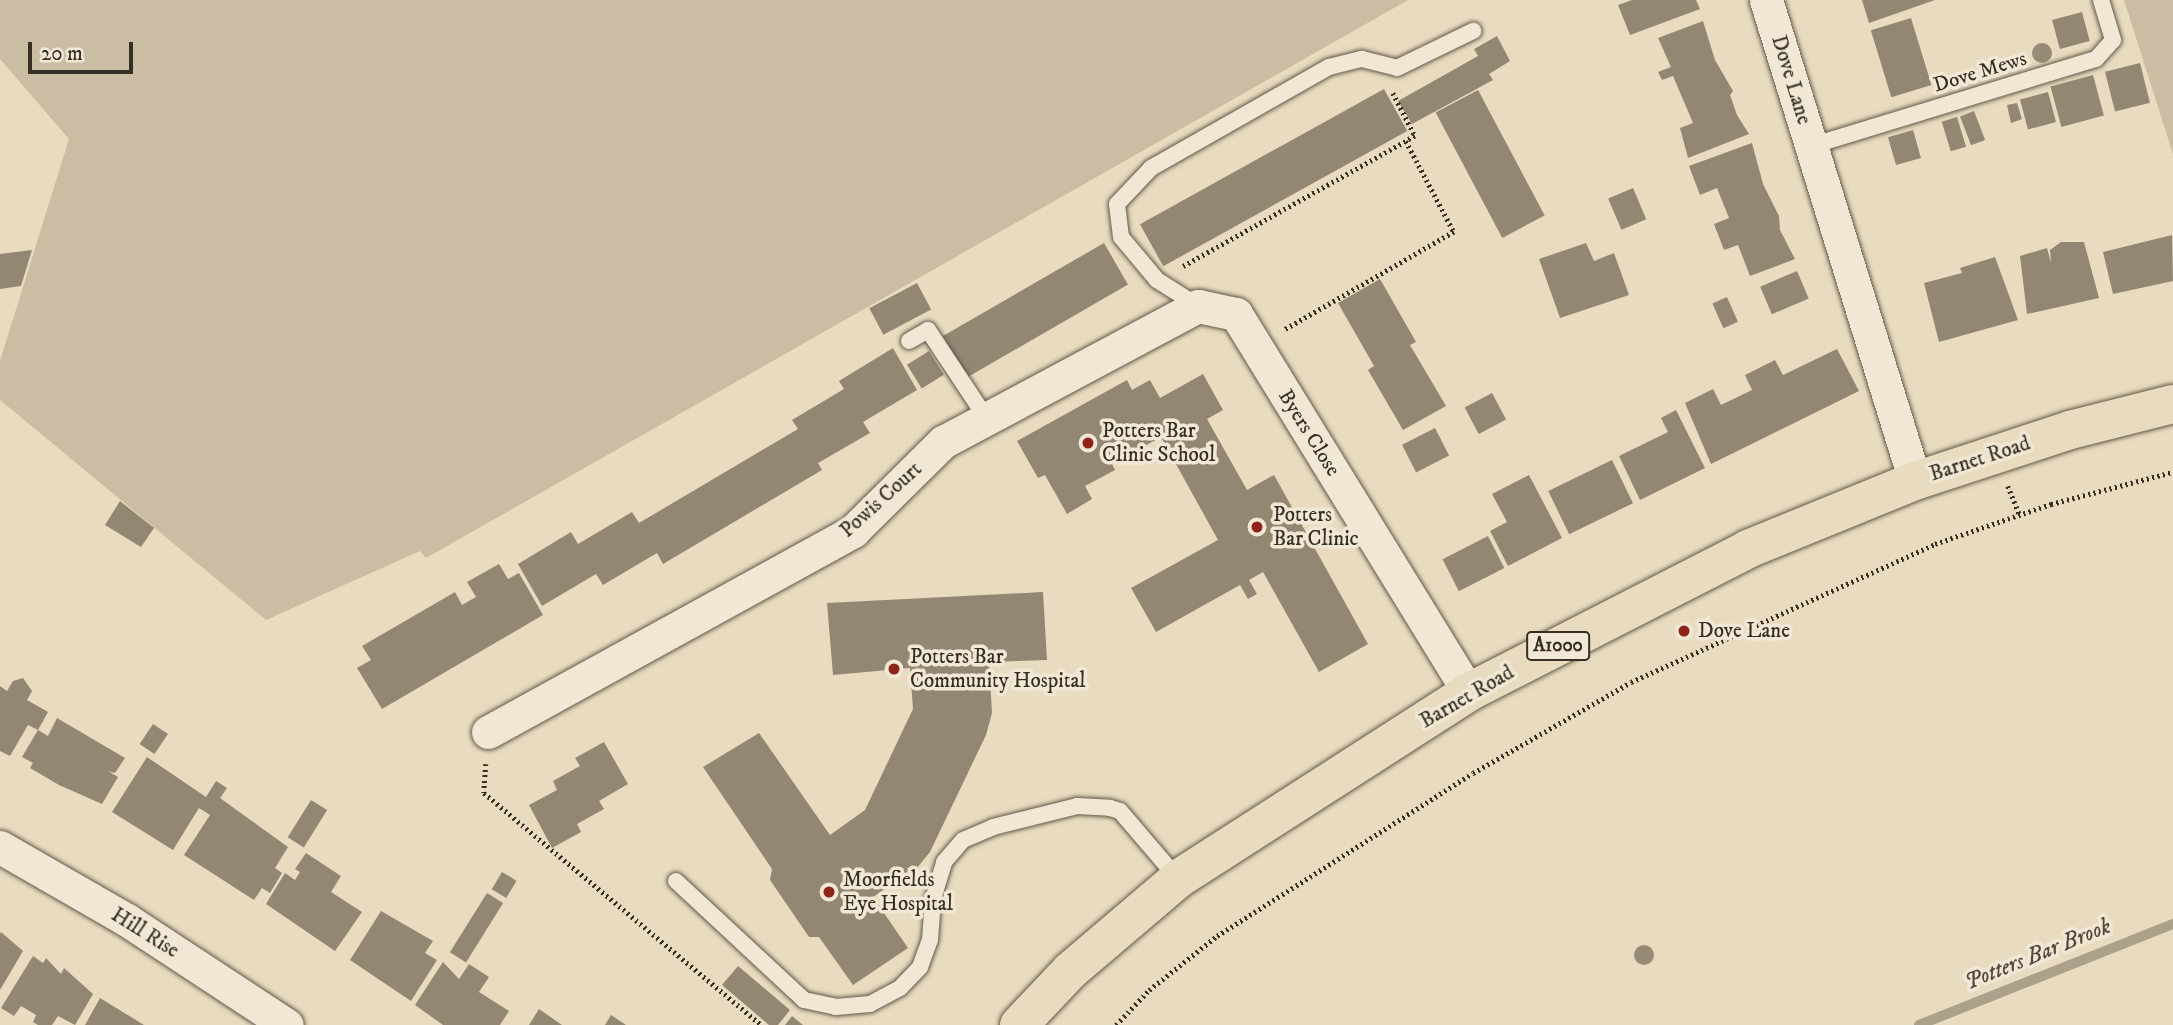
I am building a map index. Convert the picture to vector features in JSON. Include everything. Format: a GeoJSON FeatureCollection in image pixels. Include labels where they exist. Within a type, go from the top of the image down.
{"type":"FeatureCollection","features":[{"type":"Feature","properties":{"kind":"main road","name":"Barnet Road"},"geometry":{"type":"LineString","coordinates":[[1019,1025],[1070,971],[1178,879],[1469,692],[1748,549],[1915,481],[2070,430],[2173,404]]}},
{"type":"Feature","properties":{"kind":"street","name":"Dove Lane"},"geometry":{"type":"LineString","coordinates":[[1766,0],[1915,481]]}},
{"type":"Feature","properties":{"kind":"street","name":"Byers Close"},"geometry":{"type":"LineString","coordinates":[[1198,306],[1236,314],[1469,692]]}},
{"type":"Feature","properties":{"kind":"street","name":"Powis Court"},"geometry":{"type":"LineString","coordinates":[[488,732],[853,531],[943,442],[1198,306]]}},
{"type":"Feature","properties":{"kind":"street","name":"Hill Rise"},"geometry":{"type":"LineString","coordinates":[[0,847],[138,927],[287,1025]]}},
{"type":"Feature","properties":{"kind":"lane","name":"Dove Mews"},"geometry":{"type":"LineString","coordinates":[[1811,146],[2096,59],[2113,40],[2101,0]]}},
{"type":"Feature","properties":{"kind":"lane"},"geometry":{"type":"LineString","coordinates":[[1198,306],[1157,280],[1121,237],[1117,204],[1151,169],[1329,67],[1363,59],[1397,68],[1473,32]]}},
{"type":"Feature","properties":{"kind":"lane"},"geometry":{"type":"LineString","coordinates":[[909,341],[928,330],[987,419]]}},
{"type":"Feature","properties":{"kind":"lane"},"geometry":{"type":"LineString","coordinates":[[676,881],[804,1000],[836,1007],[870,1004],[900,988],[919,967],[930,940],[933,899],[944,862],[963,840],[993,827],[1076,806],[1110,808],[1120,811],[1178,879]]}},
{"type":"Feature","properties":{"kind":"path"},"geometry":{"type":"LineString","coordinates":[[1157,280],[1415,136],[1393,94],[1397,68]]}},
{"type":"Feature","properties":{"kind":"path"},"geometry":{"type":"LineString","coordinates":[[1256,346],[1454,232],[1406,141]]}},
{"type":"Feature","properties":{"kind":"path"},"geometry":{"type":"LineString","coordinates":[[1115,1025],[1149,990],[1217,936],[1473,773],[1631,682],[1935,544],[2051,503],[2173,472]]}},
{"type":"Feature","properties":{"kind":"path"},"geometry":{"type":"LineString","coordinates":[[488,732],[484,793],[761,1025]]}},
{"type":"Feature","properties":{"kind":"shaded area"},"geometry":{"type":"Polygon","coordinates":[[[0,0],[1408,0],[426,558],[420,551],[266,620],[0,400],[0,361],[69,139],[0,59],[0,0]]]}},
{"type":"Feature","properties":{"kind":"shaded area"},"geometry":{"type":"Polygon","coordinates":[[[2124,0],[2173,0],[2173,154],[2124,0]]]}},
{"type":"Feature","properties":{"kind":"building"},"geometry":{"type":"Polygon","coordinates":[[[1632,0],[1696,0],[1700,9],[1630,35],[1618,5],[1632,0]]]}},
{"type":"Feature","properties":{"kind":"building"},"geometry":{"type":"Polygon","coordinates":[[[1862,0],[1935,0],[1869,23],[1862,0]]]}},
{"type":"Feature","properties":{"kind":"building"},"geometry":{"type":"Polygon","coordinates":[[[2082,12],[2090,41],[2060,49],[2052,20],[2082,12]]]}},
{"type":"Feature","properties":{"kind":"building"},"geometry":{"type":"Polygon","coordinates":[[[1911,18],[1931,85],[1891,97],[1871,30],[1911,18]]]}},
{"type":"Feature","properties":{"kind":"building"},"geometry":{"type":"Polygon","coordinates":[[[1703,21],[1715,60],[1733,91],[1730,95],[1737,115],[1749,134],[1688,158],[1680,128],[1693,123],[1673,76],[1662,80],[1658,72],[1671,67],[1658,38],[1703,21]]]}},
{"type":"Feature","properties":{"kind":"building"},"geometry":{"type":"Polygon","coordinates":[[[1497,36],[1510,61],[1489,74],[1493,80],[1412,124],[1398,101],[1478,56],[1474,49],[1497,36]]]}},
{"type":"Feature","properties":{"kind":"building"},"geometry":{"type":"Polygon","coordinates":[[[2140,63],[2150,103],[2115,111],[2105,72],[2140,63]]]}},
{"type":"Feature","properties":{"kind":"building"},"geometry":{"type":"Polygon","coordinates":[[[2093,75],[2104,116],[2061,127],[2050,86],[2093,75]]]}},
{"type":"Feature","properties":{"kind":"building"},"geometry":{"type":"Polygon","coordinates":[[[1384,89],[1407,131],[1163,266],[1140,224],[1384,89]]]}},
{"type":"Feature","properties":{"kind":"building"},"geometry":{"type":"Polygon","coordinates":[[[1478,90],[1545,215],[1502,238],[1436,113],[1478,90]]]}},
{"type":"Feature","properties":{"kind":"building"},"geometry":{"type":"Polygon","coordinates":[[[2048,92],[2056,122],[2028,129],[2020,100],[2048,92]]]}},
{"type":"Feature","properties":{"kind":"building"},"geometry":{"type":"Polygon","coordinates":[[[2017,103],[2022,119],[2011,123],[2007,105],[2017,103]]]}},
{"type":"Feature","properties":{"kind":"building"},"geometry":{"type":"Polygon","coordinates":[[[1974,111],[1985,140],[1971,145],[1960,116],[1974,111]]]}},
{"type":"Feature","properties":{"kind":"building"},"geometry":{"type":"Polygon","coordinates":[[[1957,117],[1966,147],[1951,151],[1942,122],[1957,117]]]}},
{"type":"Feature","properties":{"kind":"building"},"geometry":{"type":"Polygon","coordinates":[[[1913,130],[1921,158],[1896,165],[1888,137],[1913,130]]]}},
{"type":"Feature","properties":{"kind":"building"},"geometry":{"type":"Polygon","coordinates":[[[1752,143],[1763,184],[1779,216],[1780,230],[1795,259],[1750,276],[1738,245],[1724,250],[1714,224],[1729,218],[1717,188],[1700,195],[1689,166],[1752,143]]]}},
{"type":"Feature","properties":{"kind":"building"},"geometry":{"type":"Polygon","coordinates":[[[1633,188],[1646,219],[1621,230],[1608,199],[1633,188]]]}},
{"type":"Feature","properties":{"kind":"building"},"geometry":{"type":"Polygon","coordinates":[[[2172,235],[2173,281],[2113,294],[2103,252],[2172,235]]]}},
{"type":"Feature","properties":{"kind":"building"},"geometry":{"type":"Polygon","coordinates":[[[2061,242],[2084,242],[2099,298],[2027,314],[2020,256],[2047,248],[2051,263],[2050,250],[2061,242]]]}},
{"type":"Feature","properties":{"kind":"building"},"geometry":{"type":"Polygon","coordinates":[[[1104,243],[1128,285],[967,378],[943,336],[1104,243]]]}},
{"type":"Feature","properties":{"kind":"building"},"geometry":{"type":"Polygon","coordinates":[[[1586,243],[1594,261],[1614,253],[1629,295],[1560,318],[1539,259],[1586,243]]]}},
{"type":"Feature","properties":{"kind":"building"},"geometry":{"type":"Polygon","coordinates":[[[32,250],[21,286],[0,289],[0,254],[32,250]]]}},
{"type":"Feature","properties":{"kind":"building"},"geometry":{"type":"Polygon","coordinates":[[[1995,257],[2018,320],[1939,342],[1924,283],[1962,273],[1960,268],[1995,257]]]}},
{"type":"Feature","properties":{"kind":"building"},"geometry":{"type":"Polygon","coordinates":[[[1797,271],[1809,299],[1772,314],[1760,287],[1797,271]]]}},
{"type":"Feature","properties":{"kind":"building"},"geometry":{"type":"Polygon","coordinates":[[[1380,279],[1416,342],[1410,345],[1446,406],[1403,430],[1368,370],[1374,366],[1338,303],[1380,279]]]}},
{"type":"Feature","properties":{"kind":"building"},"geometry":{"type":"Polygon","coordinates":[[[917,283],[931,309],[883,335],[869,308],[917,283]]]}},
{"type":"Feature","properties":{"kind":"building"},"geometry":{"type":"Polygon","coordinates":[[[1727,297],[1738,322],[1723,328],[1712,304],[1727,297]]]}},
{"type":"Feature","properties":{"kind":"building"},"geometry":{"type":"Polygon","coordinates":[[[893,348],[917,390],[863,422],[870,433],[818,463],[822,470],[663,564],[657,553],[603,585],[596,574],[542,606],[518,564],[571,532],[578,544],[632,512],[639,523],[798,429],[792,420],[844,389],[839,381],[893,348]]]}},
{"type":"Feature","properties":{"kind":"building"},"geometry":{"type":"Polygon","coordinates":[[[1837,349],[1859,391],[1711,464],[1685,403],[1713,389],[1721,405],[1752,390],[1745,375],[1775,360],[1783,375],[1837,349]]]}},
{"type":"Feature","properties":{"kind":"building"},"geometry":{"type":"Polygon","coordinates":[[[929,351],[944,375],[922,389],[907,365],[929,351]]]}},
{"type":"Feature","properties":{"kind":"building","name":"Potters Bar Clinic"},"geometry":{"type":"Polygon","coordinates":[[[1203,374],[1223,410],[1207,419],[1247,490],[1274,475],[1368,644],[1319,672],[1263,572],[1249,580],[1257,594],[1248,599],[1240,585],[1156,632],[1131,588],[1218,540],[1161,437],[1112,464],[1115,470],[1085,486],[1092,499],[1067,514],[1045,475],[1038,478],[1017,441],[1127,380],[1132,390],[1150,380],[1160,398],[1203,374]]]}},
{"type":"Feature","properties":{"kind":"building"},"geometry":{"type":"Polygon","coordinates":[[[1492,393],[1506,419],[1479,434],[1465,408],[1492,393]]]}},
{"type":"Feature","properties":{"kind":"building"},"geometry":{"type":"Polygon","coordinates":[[[1676,410],[1705,468],[1640,500],[1619,456],[1668,432],[1661,418],[1676,410]]]}},
{"type":"Feature","properties":{"kind":"building"},"geometry":{"type":"Polygon","coordinates":[[[1435,428],[1449,456],[1416,472],[1402,445],[1435,428]]]}},
{"type":"Feature","properties":{"kind":"building"},"geometry":{"type":"Polygon","coordinates":[[[1612,460],[1633,503],[1569,534],[1548,491],[1612,460]]]}},
{"type":"Feature","properties":{"kind":"building"},"geometry":{"type":"Polygon","coordinates":[[[1529,475],[1562,538],[1508,566],[1490,531],[1507,522],[1492,494],[1529,475]]]}},
{"type":"Feature","properties":{"kind":"building"},"geometry":{"type":"Polygon","coordinates":[[[120,501],[154,528],[141,547],[105,525],[120,501]]]}},
{"type":"Feature","properties":{"kind":"building"},"geometry":{"type":"Polygon","coordinates":[[[1488,536],[1504,568],[1459,591],[1443,559],[1488,536]]]}},
{"type":"Feature","properties":{"kind":"building"},"geometry":{"type":"Polygon","coordinates":[[[499,564],[508,579],[519,573],[543,615],[382,709],[357,668],[371,660],[362,646],[455,592],[462,605],[476,597],[467,582],[499,564]]]}},
{"type":"Feature","properties":{"kind":"building"},"geometry":{"type":"Polygon","coordinates":[[[1043,592],[1047,660],[989,662],[992,713],[986,735],[930,852],[916,869],[873,897],[908,948],[853,985],[819,937],[809,937],[770,880],[772,869],[703,767],[759,733],[830,835],[865,810],[913,709],[910,668],[833,675],[827,603],[1043,592]]]}},
{"type":"Feature","properties":{"kind":"building"},"geometry":{"type":"Polygon","coordinates":[[[23,678],[32,691],[27,700],[48,712],[38,730],[28,725],[10,756],[0,751],[0,686],[7,691],[13,681],[23,678]]]}},
{"type":"Feature","properties":{"kind":"building"},"geometry":{"type":"Polygon","coordinates":[[[57,718],[125,758],[115,773],[108,771],[118,777],[102,804],[59,785],[30,768],[33,763],[22,757],[38,730],[48,736],[57,718]]]}},
{"type":"Feature","properties":{"kind":"building"},"geometry":{"type":"Polygon","coordinates":[[[153,724],[168,734],[155,754],[140,744],[153,724]]]}},
{"type":"Feature","properties":{"kind":"building"},"geometry":{"type":"Polygon","coordinates":[[[604,742],[628,784],[599,801],[604,809],[577,824],[581,832],[552,848],[529,805],[557,790],[553,781],[580,766],[575,758],[604,742]]]}},
{"type":"Feature","properties":{"kind":"building"},"geometry":{"type":"Polygon","coordinates":[[[147,757],[206,797],[216,781],[227,788],[220,798],[288,847],[275,868],[282,873],[270,893],[262,888],[254,900],[184,855],[210,815],[199,808],[173,850],[112,812],[147,757]]]}},
{"type":"Feature","properties":{"kind":"building"},"geometry":{"type":"Polygon","coordinates":[[[311,800],[327,810],[304,847],[288,837],[311,800]]]}},
{"type":"Feature","properties":{"kind":"building"},"geometry":{"type":"Polygon","coordinates":[[[306,853],[341,876],[331,892],[362,912],[335,951],[266,904],[285,873],[295,880],[300,872],[295,869],[306,853]]]}},
{"type":"Feature","properties":{"kind":"building"},"geometry":{"type":"Polygon","coordinates":[[[502,872],[517,881],[506,898],[492,889],[502,872]]]}},
{"type":"Feature","properties":{"kind":"building"},"geometry":{"type":"Polygon","coordinates":[[[487,893],[503,903],[466,962],[450,952],[487,893]]]}},
{"type":"Feature","properties":{"kind":"building"},"geometry":{"type":"Polygon","coordinates":[[[381,911],[433,941],[425,953],[437,960],[411,1001],[350,960],[381,911]]]}},
{"type":"Feature","properties":{"kind":"building"},"geometry":{"type":"Polygon","coordinates":[[[1,932],[23,951],[0,990],[0,934],[1,932]]]}},
{"type":"Feature","properties":{"kind":"building"},"geometry":{"type":"Polygon","coordinates":[[[33,956],[43,963],[46,958],[61,974],[64,968],[93,994],[75,1025],[58,1016],[52,1025],[38,1025],[33,1022],[36,1015],[21,1006],[14,1016],[1,1008],[33,956]]]}},
{"type":"Feature","properties":{"kind":"building"},"geometry":{"type":"Polygon","coordinates":[[[443,962],[459,979],[469,964],[489,977],[479,992],[509,1011],[500,1025],[443,1025],[415,1005],[443,962]]]}},
{"type":"Feature","properties":{"kind":"building"},"geometry":{"type":"Polygon","coordinates":[[[738,966],[790,1010],[778,1025],[769,1025],[722,985],[738,966]]]}},
{"type":"Feature","properties":{"kind":"building"},"geometry":{"type":"Polygon","coordinates":[[[100,998],[131,1017],[144,1025],[85,1025],[100,998]]]}},
{"type":"Feature","properties":{"kind":"building"},"geometry":{"type":"Polygon","coordinates":[[[539,1009],[562,1025],[529,1025],[539,1009]]]}},
{"type":"Feature","properties":{"kind":"building"},"geometry":{"type":"Polygon","coordinates":[[[611,1015],[626,1025],[605,1025],[611,1015]]]}},
{"type":"Feature","properties":{"kind":"building"},"geometry":{"type":"Polygon","coordinates":[[[792,1016],[803,1025],[785,1025],[792,1016]]]}},
{"type":"Feature","properties":{"kind":"waterway","name":"Potters Bar Brook"},"geometry":{"type":"LineString","coordinates":[[1919,1025],[2173,924]]}},
{"type":"Feature","properties":{"kind":"place","name":"Potters Bar Clinic School"},"geometry":{"type":"Point","coordinates":[1088,443]}},
{"type":"Feature","properties":{"kind":"place","name":"Potters Bar Clinic"},"geometry":{"type":"Point","coordinates":[1257,527]}},
{"type":"Feature","properties":{"kind":"place","name":"Dove Lane"},"geometry":{"type":"Point","coordinates":[1684,631]}},
{"type":"Feature","properties":{"kind":"place","name":"Potters Bar Community Hospital"},"geometry":{"type":"Point","coordinates":[894,669]}},
{"type":"Feature","properties":{"kind":"place","name":"Moorfields Eye Hospital"},"geometry":{"type":"Point","coordinates":[829,892]}}]}
